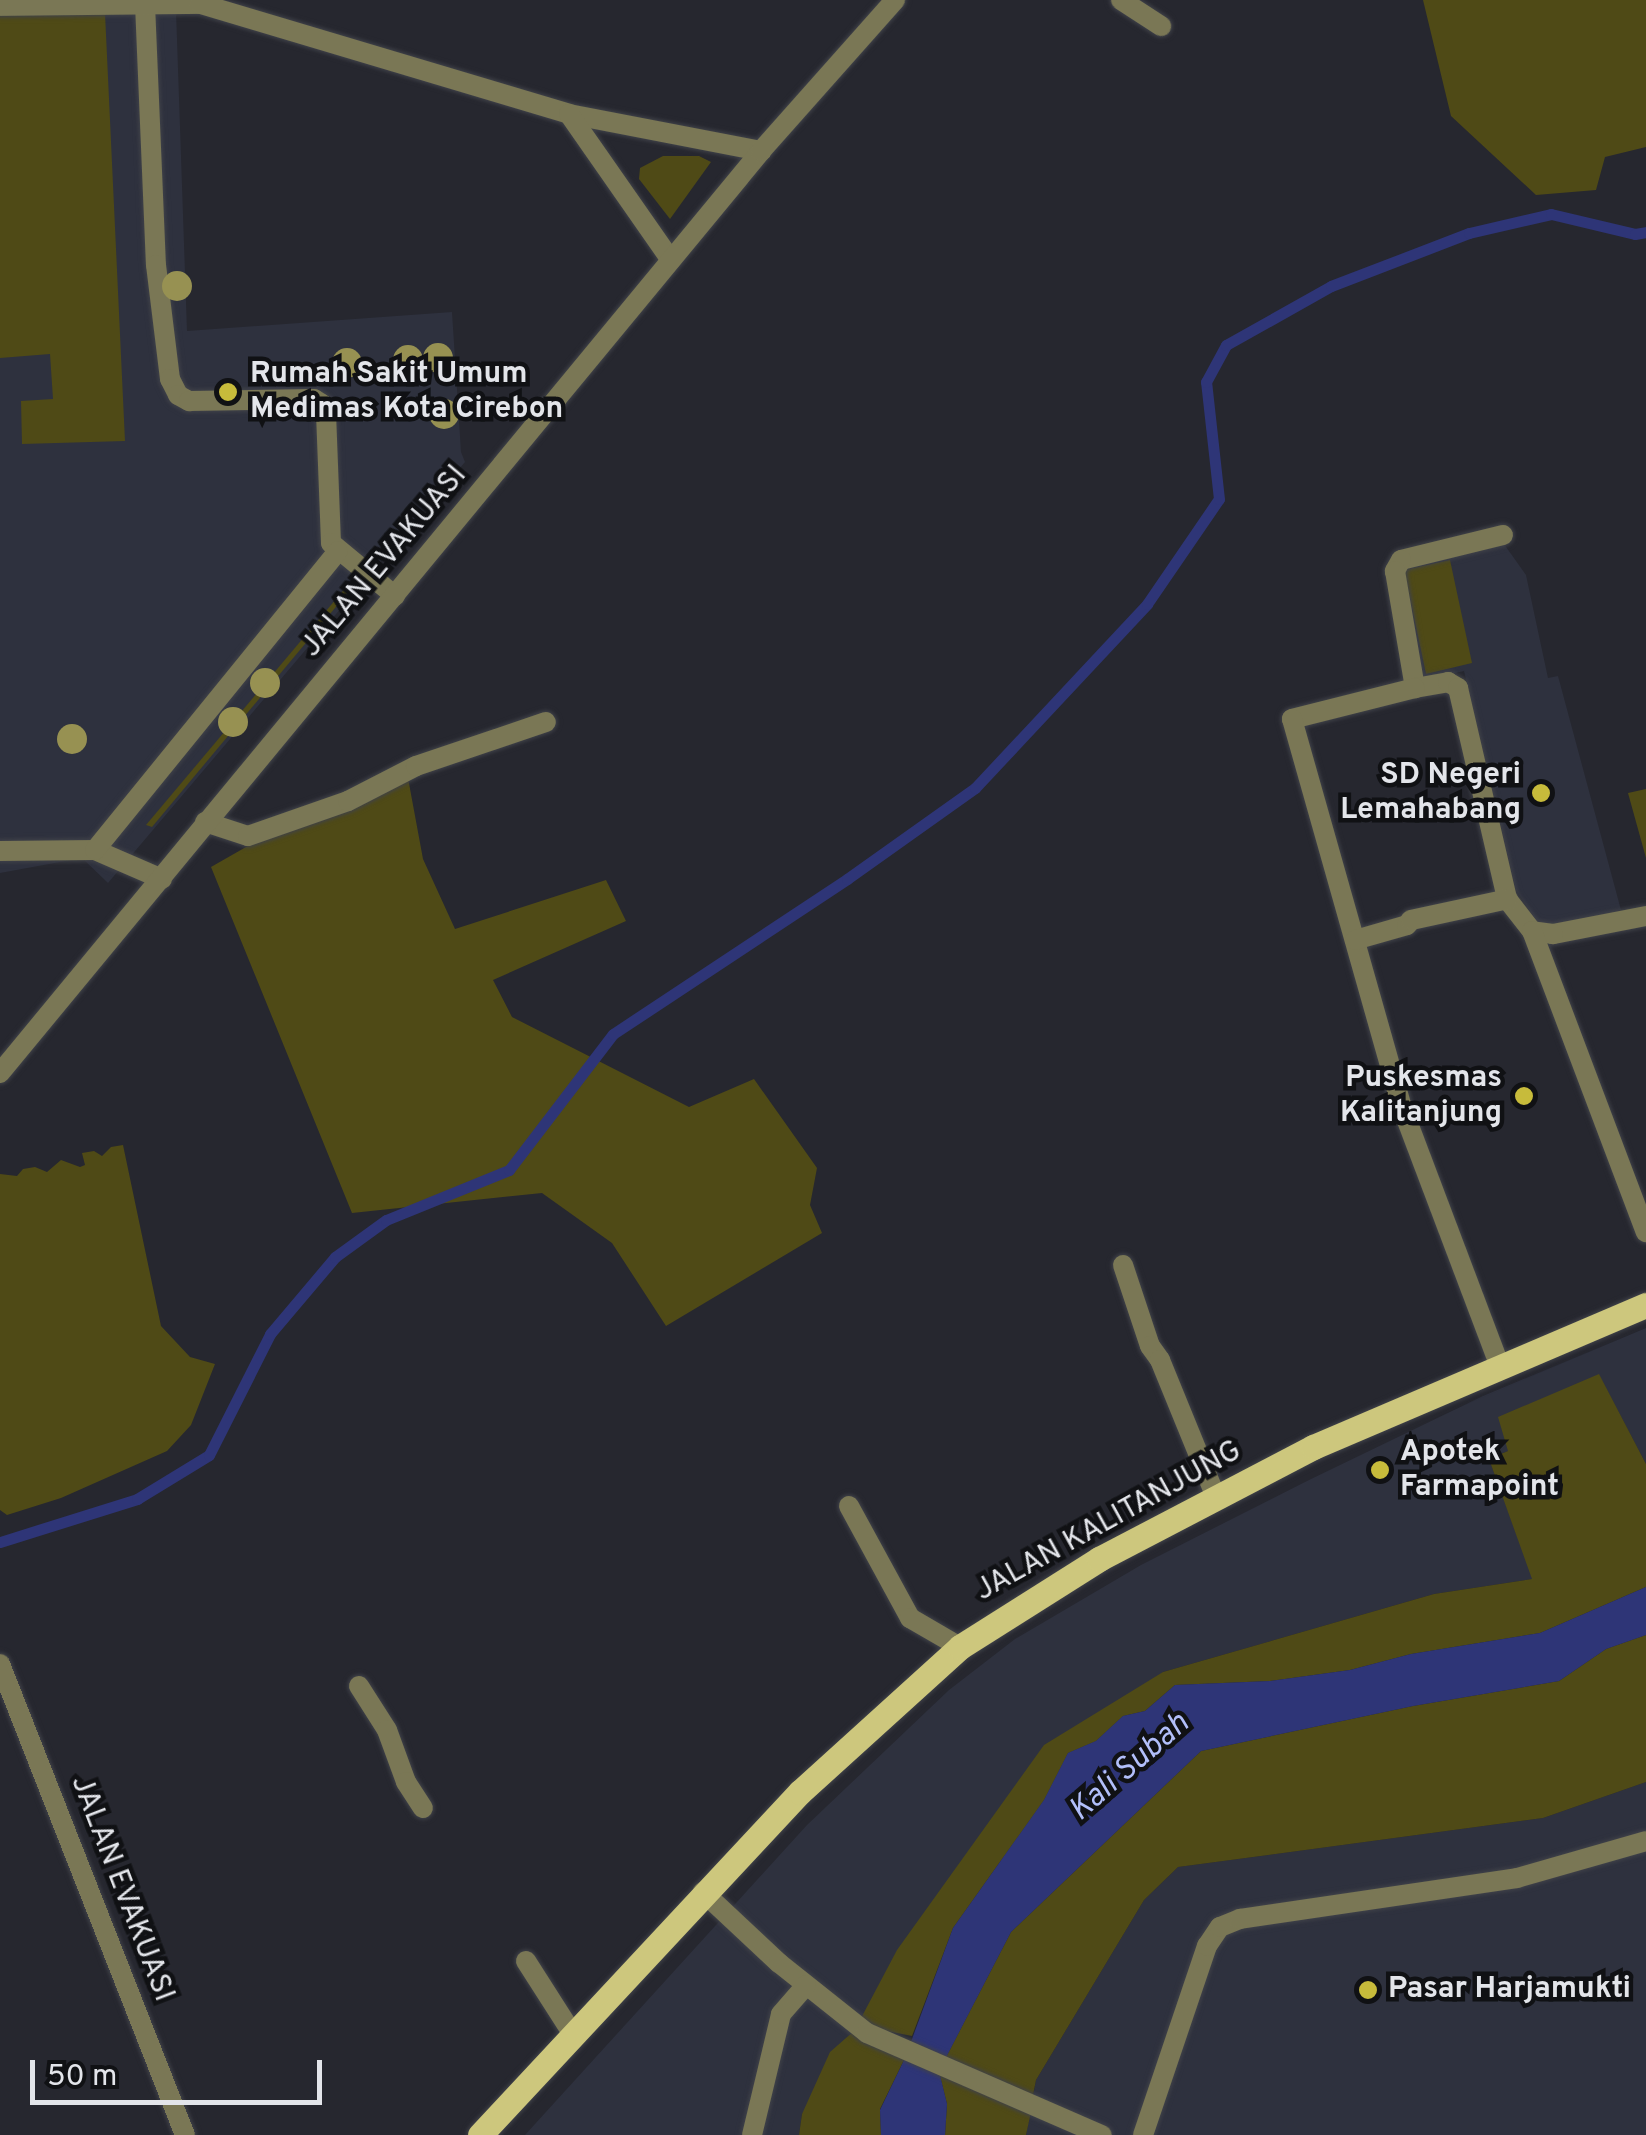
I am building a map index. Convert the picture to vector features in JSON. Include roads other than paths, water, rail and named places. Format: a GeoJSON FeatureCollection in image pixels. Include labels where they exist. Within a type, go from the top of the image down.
{"type":"FeatureCollection","features":[{"type":"Feature","properties":{"kind":"main road","name":"JALAN KALITANJUNG"},"geometry":{"type":"LineString","coordinates":[[486,2133],[572,2034],[800,1792],[960,1646],[1033,1597],[1313,1447],[1499,1364],[1646,1305]]}},
{"type":"Feature","properties":{"kind":"street","name":"JALAN EVAKUASI"},"geometry":{"type":"LineString","coordinates":[[0,1073],[761,152],[895,0]]}},
{"type":"Feature","properties":{"kind":"street"},"geometry":{"type":"LineString","coordinates":[[1121,0],[1161,26]]}},
{"type":"Feature","properties":{"kind":"street"},"geometry":{"type":"LineString","coordinates":[[145,4],[156,264],[170,379],[178,395],[189,401],[314,399],[322,404],[326,413],[328,533],[338,551],[395,596]]}},
{"type":"Feature","properties":{"kind":"street"},"geometry":{"type":"LineString","coordinates":[[0,6],[201,4],[569,114],[761,152]]}},
{"type":"Feature","properties":{"kind":"street"},"geometry":{"type":"LineString","coordinates":[[569,114],[671,260]]}},
{"type":"Feature","properties":{"kind":"street"},"geometry":{"type":"LineString","coordinates":[[1416,688],[1396,566],[1401,560],[1503,535]]}},
{"type":"Feature","properties":{"kind":"street"},"geometry":{"type":"LineString","coordinates":[[95,850],[338,551]]}},
{"type":"Feature","properties":{"kind":"street"},"geometry":{"type":"LineString","coordinates":[[1499,1364],[1403,1110],[1292,719],[1448,682],[1458,688],[1508,899],[1532,932],[1646,1232]]}},
{"type":"Feature","properties":{"kind":"street"},"geometry":{"type":"LineString","coordinates":[[205,822],[248,836],[348,801],[416,766],[546,722]]}},
{"type":"Feature","properties":{"kind":"street"},"geometry":{"type":"LineString","coordinates":[[0,851],[95,850],[162,879]]}},
{"type":"Feature","properties":{"kind":"street"},"geometry":{"type":"LineString","coordinates":[[1355,940],[1407,926],[1410,920],[1508,899]]}},
{"type":"Feature","properties":{"kind":"street"},"geometry":{"type":"LineString","coordinates":[[1532,932],[1553,934],[1646,916]]}},
{"type":"Feature","properties":{"kind":"street"},"geometry":{"type":"LineString","coordinates":[[0,1055],[30,1039]]}},
{"type":"Feature","properties":{"kind":"street"},"geometry":{"type":"LineString","coordinates":[[1123,1265],[1150,1346],[1160,1360],[1216,1497]]}},
{"type":"Feature","properties":{"kind":"street"},"geometry":{"type":"LineString","coordinates":[[849,1506],[910,1618],[960,1646]]}},
{"type":"Feature","properties":{"kind":"street","name":"JALAN EVAKUASI"},"geometry":{"type":"LineString","coordinates":[[0,1664],[185,2135]]}},
{"type":"Feature","properties":{"kind":"street"},"geometry":{"type":"LineString","coordinates":[[359,1686],[387,1730],[406,1782],[422,1808]]}},
{"type":"Feature","properties":{"kind":"street"},"geometry":{"type":"LineString","coordinates":[[1143,2135],[1208,1946],[1220,1926],[1517,1878],[1646,1841]]}},
{"type":"Feature","properties":{"kind":"street"},"geometry":{"type":"LineString","coordinates":[[704,1892],[806,1985],[873,2036],[1102,2135]]}},
{"type":"Feature","properties":{"kind":"street"},"geometry":{"type":"LineString","coordinates":[[526,1960],[572,2034]]}},
{"type":"Feature","properties":{"kind":"street"},"geometry":{"type":"LineString","coordinates":[[752,2135],[781,2014],[806,1985]]}},
{"type":"Feature","properties":{"kind":"water","name":"Kali Subah"},"geometry":{"type":"Polygon","coordinates":[[[1646,1587],[1646,1635],[1606,1649],[1559,1681],[1413,1706],[1201,1751],[1011,1932],[939,2071],[947,2104],[945,2135],[881,2135],[880,2110],[905,2058],[953,1928],[1044,1800],[1068,1753],[1096,1741],[1123,1716],[1145,1711],[1175,1685],[1270,1681],[1350,1670],[1411,1654],[1540,1633],[1646,1587]]]}},
{"type":"Feature","properties":{"kind":"waterway"},"geometry":{"type":"LineString","coordinates":[[0,1542],[137,1499],[209,1455],[270,1334],[335,1257],[386,1220],[509,1170],[613,1034],[847,879],[975,788],[1147,604],[1219,499],[1206,382],[1226,345],[1331,286],[1469,233],[1551,214],[1635,234],[1646,232]]}},
{"type":"Feature","properties":{"kind":"place","name":"Rumah Sakit Umum Medimas Kota Cirebon"},"geometry":{"type":"Point","coordinates":[228,392]}},
{"type":"Feature","properties":{"kind":"place","name":"SD Negeri Lemahabang"},"geometry":{"type":"Point","coordinates":[1541,793]}},
{"type":"Feature","properties":{"kind":"place","name":"Puskesmas Kalitanjung"},"geometry":{"type":"Point","coordinates":[1524,1096]}},
{"type":"Feature","properties":{"kind":"place","name":"Apotek Farmapoint"},"geometry":{"type":"Point","coordinates":[1380,1470]}},
{"type":"Feature","properties":{"kind":"place","name":"Pasar Harjamukti"},"geometry":{"type":"Point","coordinates":[1368,1990]}}]}
